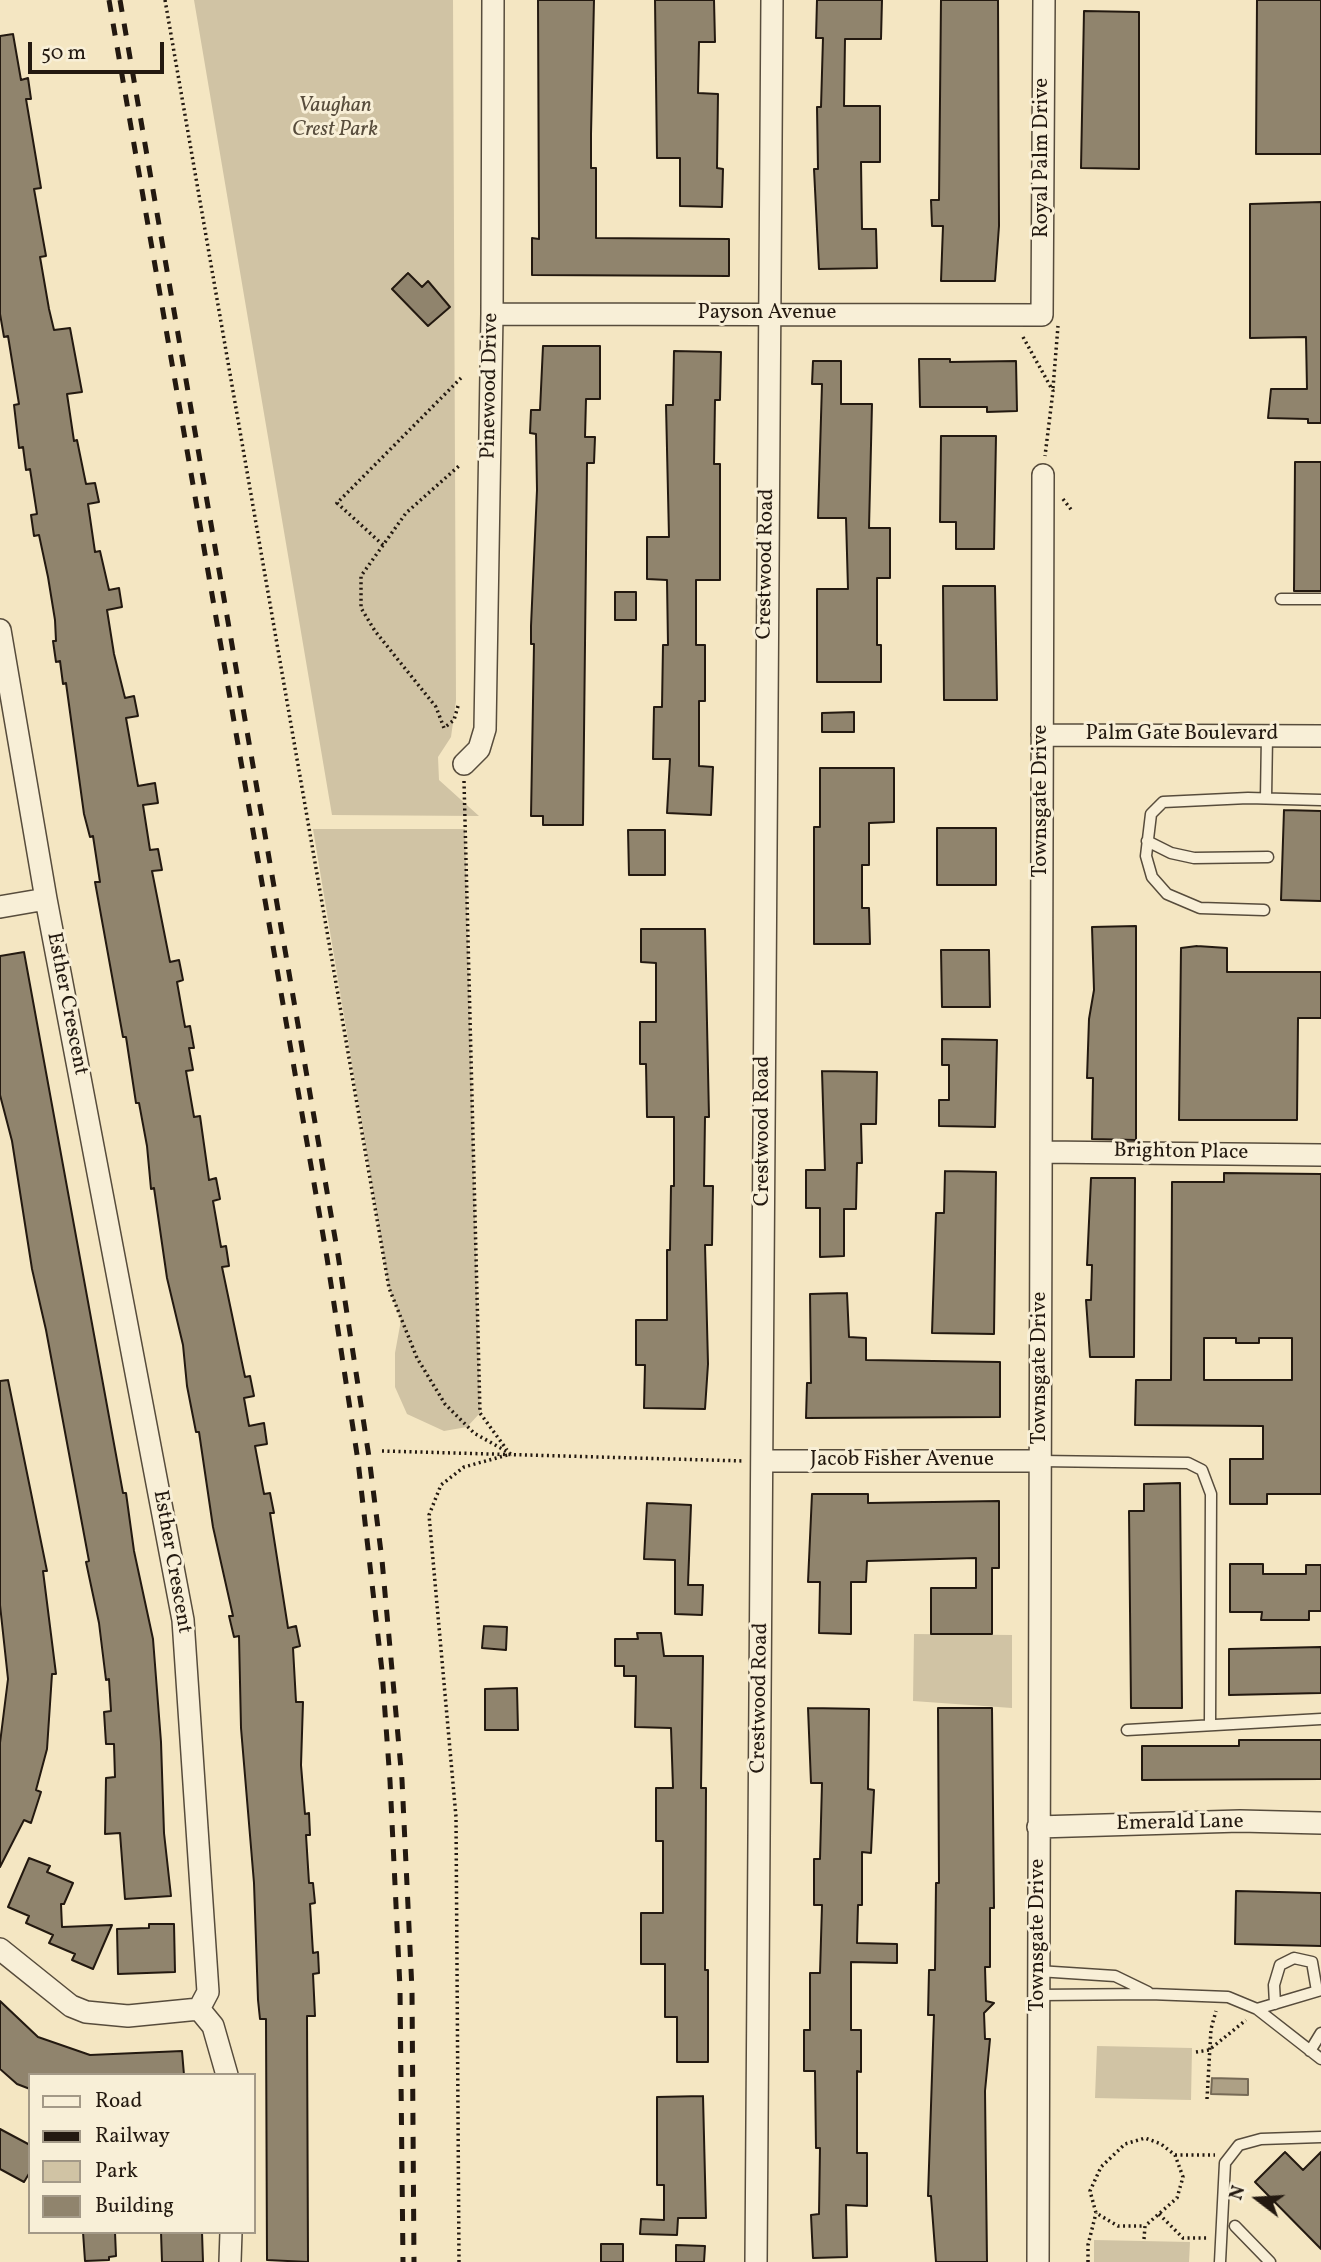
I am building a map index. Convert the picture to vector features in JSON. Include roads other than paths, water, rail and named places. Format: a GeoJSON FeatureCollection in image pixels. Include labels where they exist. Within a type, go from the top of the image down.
{"type":"FeatureCollection","features":[{"type":"Feature","properties":{"kind":"street","name":"Pinewood Drive"},"geometry":{"type":"LineString","coordinates":[[464,764],[480,749],[485,729],[492,314],[493,0]]}},
{"type":"Feature","properties":{"kind":"street","name":"Crestwood Road"},"geometry":{"type":"LineString","coordinates":[[756,2262],[772,0]]}},
{"type":"Feature","properties":{"kind":"street","name":"Royal Palm Drive"},"geometry":{"type":"LineString","coordinates":[[1044,0],[1050,319]]}},
{"type":"Feature","properties":{"kind":"street","name":"Payson Avenue"},"geometry":{"type":"LineString","coordinates":[[492,314],[770,314],[1050,319]]}},
{"type":"Feature","properties":{"kind":"street","name":"Townsgate Drive"},"geometry":{"type":"LineString","coordinates":[[1038,2262],[1043,475]]}},
{"type":"Feature","properties":{"kind":"street","name":"Esther Crescent"},"geometry":{"type":"LineString","coordinates":[[0,630],[46,899],[183,1620],[208,1971],[208,1993],[200,2009]]}},
{"type":"Feature","properties":{"kind":"street","name":"Palm Gate Boulevard"},"geometry":{"type":"LineString","coordinates":[[1042,735],[1321,736]]}},
{"type":"Feature","properties":{"kind":"street"},"geometry":{"type":"LineString","coordinates":[[0,907],[46,899]]}},
{"type":"Feature","properties":{"kind":"street","name":"Brighton Place"},"geometry":{"type":"LineString","coordinates":[[1042,1152],[1321,1155]]}},
{"type":"Feature","properties":{"kind":"street","name":"Jacob Fisher Avenue"},"geometry":{"type":"LineString","coordinates":[[763,1461],[1040,1461]]}},
{"type":"Feature","properties":{"kind":"street","name":"Emerald Lane"},"geometry":{"type":"LineString","coordinates":[[1038,1827],[1240,1821],[1321,1823]]}},
{"type":"Feature","properties":{"kind":"street"},"geometry":{"type":"LineString","coordinates":[[0,1949],[71,2006],[86,2012],[118,2017],[200,2009],[213,2026],[226,2073]]}},
{"type":"Feature","properties":{"kind":"street"},"geometry":{"type":"LineString","coordinates":[[230,2262],[231,2234]]}},
{"type":"Feature","properties":{"kind":"lane"},"geometry":{"type":"LineString","coordinates":[[1281,599],[1321,598]]}},
{"type":"Feature","properties":{"kind":"lane"},"geometry":{"type":"LineString","coordinates":[[1266,798],[1267,736]]}},
{"type":"Feature","properties":{"kind":"lane"},"geometry":{"type":"LineString","coordinates":[[1264,910],[1200,908],[1167,894],[1152,877],[1146,856],[1151,814],[1163,802],[1266,798],[1321,800]]}},
{"type":"Feature","properties":{"kind":"lane"},"geometry":{"type":"LineString","coordinates":[[1147,841],[1171,853],[1194,858],[1268,857]]}},
{"type":"Feature","properties":{"kind":"lane"},"geometry":{"type":"LineString","coordinates":[[1040,1461],[1188,1463],[1202,1470],[1211,1494],[1210,1723]]}},
{"type":"Feature","properties":{"kind":"lane"},"geometry":{"type":"LineString","coordinates":[[1127,1730],[1210,1723],[1321,1719]]}},
{"type":"Feature","properties":{"kind":"lane"},"geometry":{"type":"LineString","coordinates":[[1257,2009],[1275,2004],[1319,1990],[1312,1962],[1294,1958],[1280,1965],[1274,1985],[1275,2004]]}},
{"type":"Feature","properties":{"kind":"lane"},"geometry":{"type":"LineString","coordinates":[[1038,1971],[1115,1976],[1150,1994]]}},
{"type":"Feature","properties":{"kind":"lane"},"geometry":{"type":"LineString","coordinates":[[1039,1995],[1150,1994],[1219,1997],[1257,2009],[1321,2059]]}},
{"type":"Feature","properties":{"kind":"lane"},"geometry":{"type":"LineString","coordinates":[[1310,2051],[1321,2033]]}},
{"type":"Feature","properties":{"kind":"lane"},"geometry":{"type":"LineString","coordinates":[[1220,2262],[1226,2163],[1239,2145],[1261,2139],[1321,2137]]}},
{"type":"Feature","properties":{"kind":"lane"},"geometry":{"type":"LineString","coordinates":[[1235,2226],[1270,2262]]}},
{"type":"Feature","properties":{"kind":"railway"},"geometry":{"type":"LineString","coordinates":[[109,0],[327,1258],[358,1461],[382,1671],[390,1781],[400,1988],[403,2262]]}},
{"type":"Feature","properties":{"kind":"railway"},"geometry":{"type":"LineString","coordinates":[[120,0],[338,1255],[369,1457],[382,1560],[402,1780],[412,1990],[414,2262]]}},
{"type":"Feature","properties":{"kind":"park label","name":"Vaughan Crest Park"},"geometry":{"type":"Point","coordinates":[335,119]}}]}
